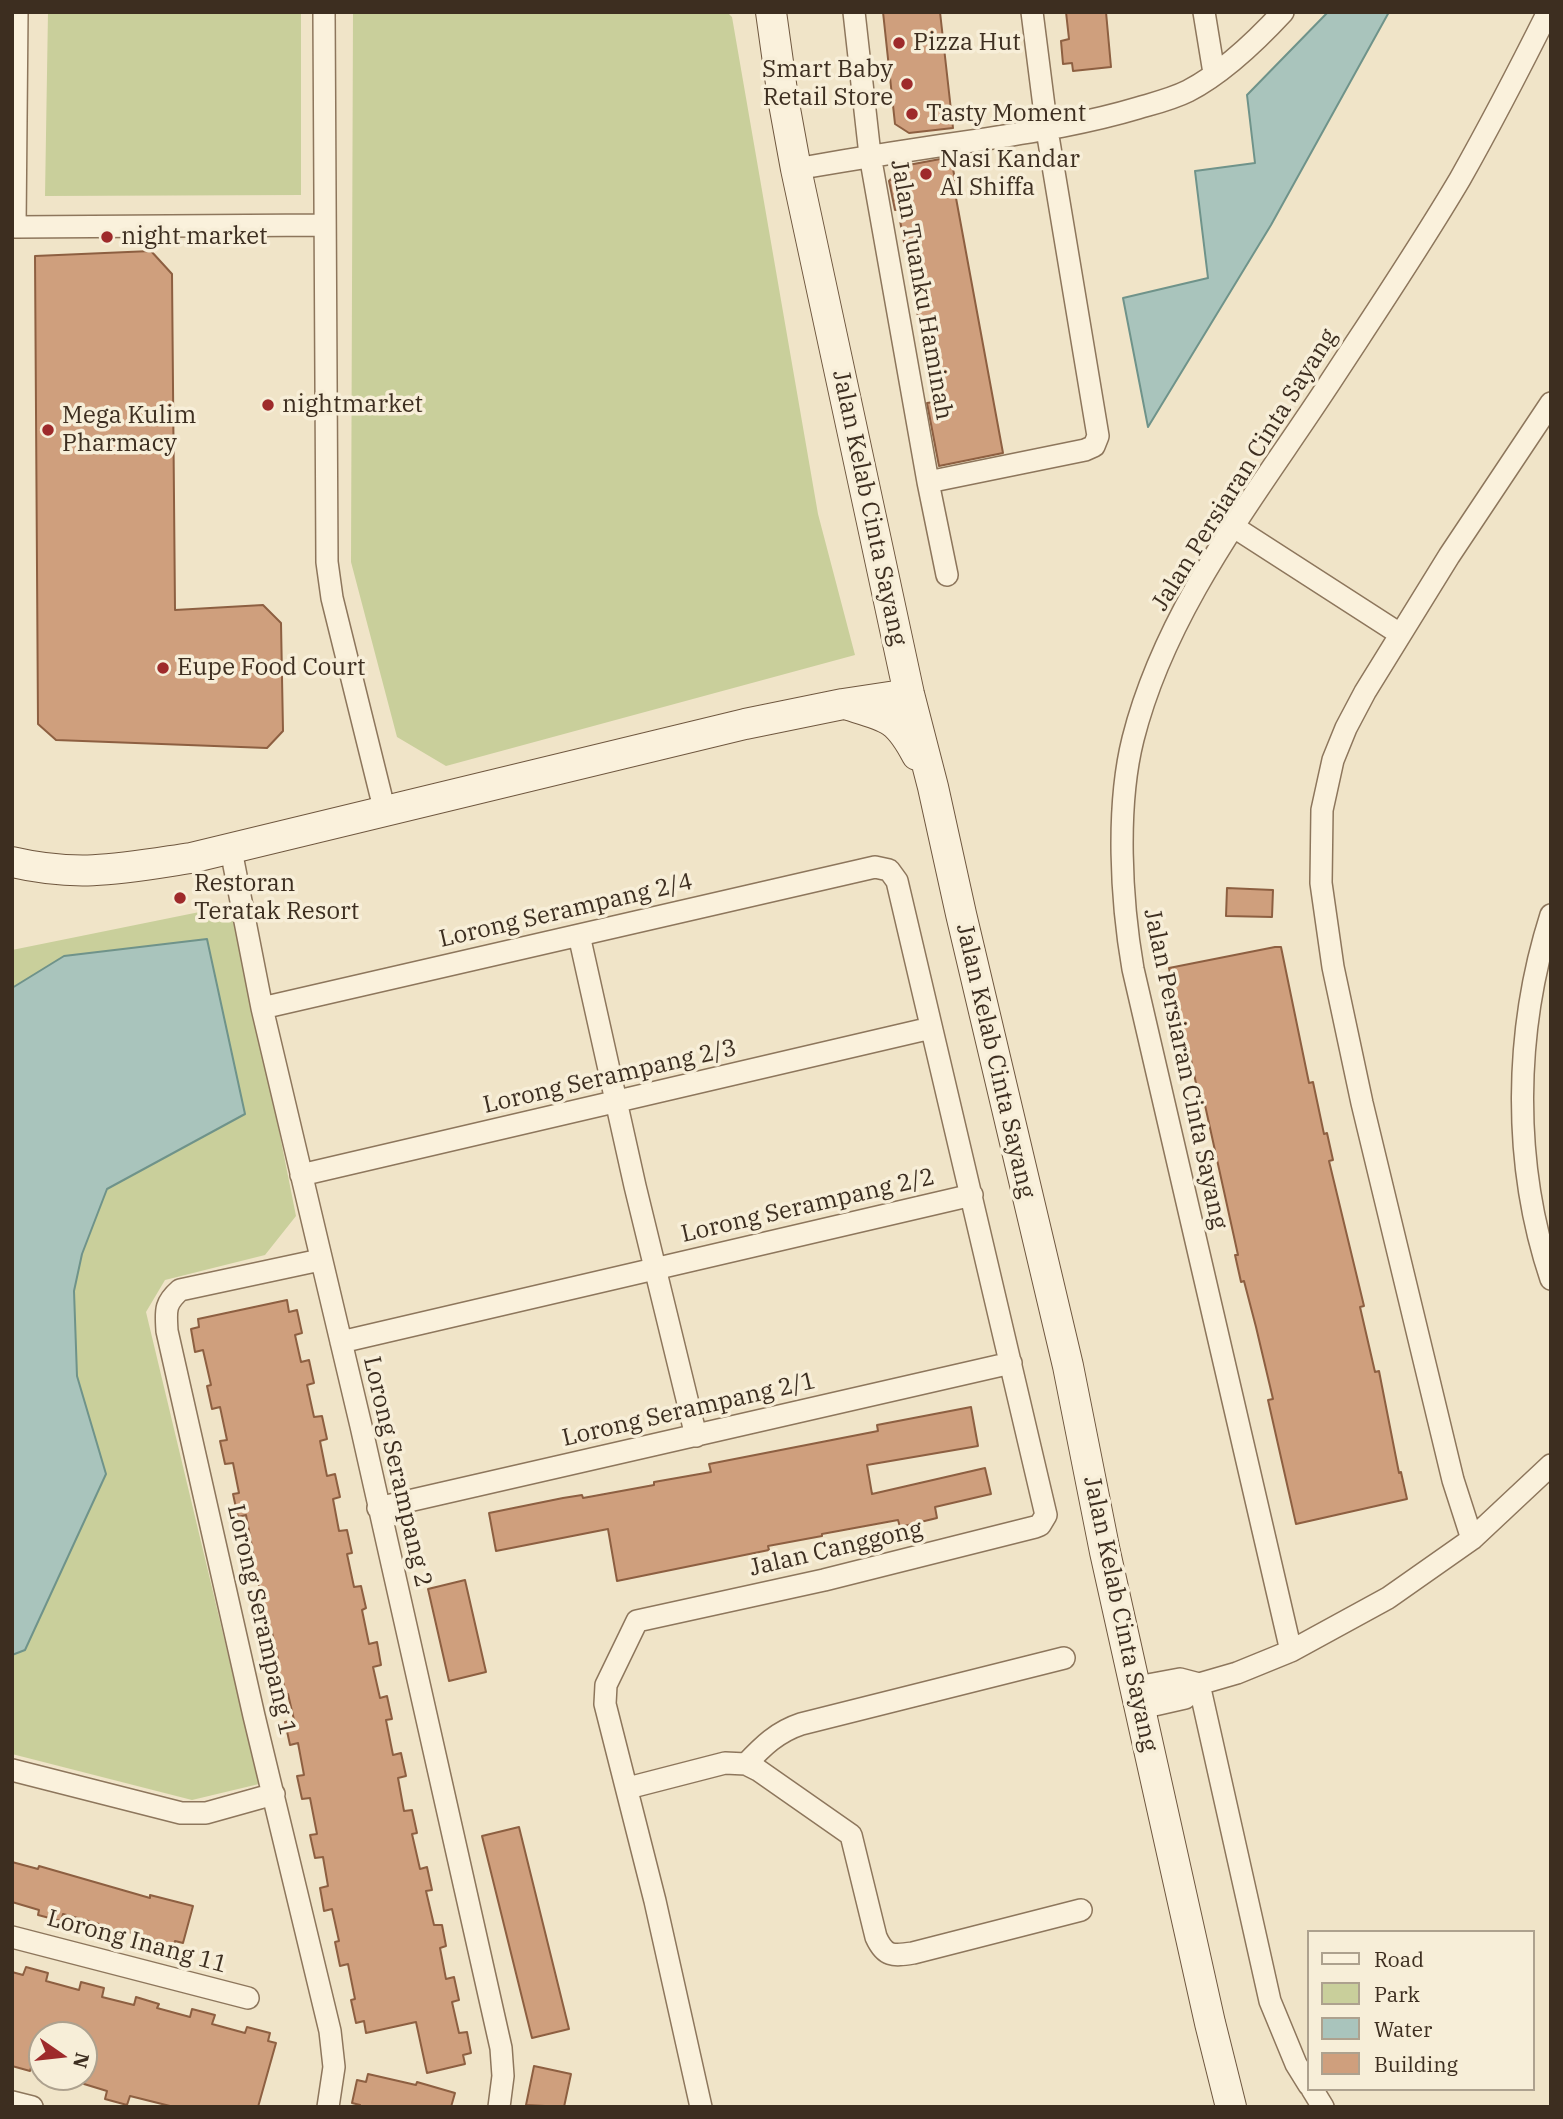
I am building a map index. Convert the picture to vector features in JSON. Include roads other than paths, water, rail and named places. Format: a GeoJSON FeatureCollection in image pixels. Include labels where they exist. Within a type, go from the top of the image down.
{"type":"FeatureCollection","features":[{"type":"Feature","properties":{"kind":"main road","name":"Jalan Kelab Cinta Sayang"},"geometry":{"type":"LineString","coordinates":[[771,12],[796,169],[909,694],[1068,1366],[1105,1552],[1231,2107]]}},
{"type":"Feature","properties":{"kind":"main road"},"geometry":{"type":"LineString","coordinates":[[843,704],[872,683],[883,671],[891,640],[891,609]]}},
{"type":"Feature","properties":{"kind":"main road"},"geometry":{"type":"LineString","coordinates":[[12,862],[60,871],[113,871],[231,850],[734,727],[843,704],[909,694]]}},
{"type":"Feature","properties":{"kind":"main road"},"geometry":{"type":"LineString","coordinates":[[843,704],[878,714],[903,730],[933,787]]}},
{"type":"Feature","properties":{"kind":"street"},"geometry":{"type":"LineString","coordinates":[[17,12],[15,227],[325,225]]}},
{"type":"Feature","properties":{"kind":"street"},"geometry":{"type":"LineString","coordinates":[[324,12],[329,581],[385,812]]}},
{"type":"Feature","properties":{"kind":"street","name":"Jalan Tuanku Haminah"},"geometry":{"type":"LineString","coordinates":[[855,12],[870,155],[947,575]]}},
{"type":"Feature","properties":{"kind":"street"},"geometry":{"type":"LineString","coordinates":[[928,482],[1085,450],[1094,446],[1097,441],[1097,426],[1047,130],[1032,12]]}},
{"type":"Feature","properties":{"kind":"street"},"geometry":{"type":"LineString","coordinates":[[1204,12],[1214,73]]}},
{"type":"Feature","properties":{"kind":"street"},"geometry":{"type":"LineString","coordinates":[[796,169],[870,155],[1047,130],[1105,118],[1173,97],[1214,73],[1269,28],[1283,12]]}},
{"type":"Feature","properties":{"kind":"street","name":"Jalan Persiaran Cinta Sayang"},"geometry":{"type":"LineString","coordinates":[[1291,1651],[1142,1015],[1127,935],[1124,905],[1126,778],[1130,750],[1141,710],[1182,613],[1234,527],[1379,308],[1444,204],[1548,12]]}},
{"type":"Feature","properties":{"kind":"street"},"geometry":{"type":"LineString","coordinates":[[1472,1539],[1453,1480],[1362,1103],[1333,967],[1321,883],[1322,810],[1333,760],[1365,692],[1551,403]]}},
{"type":"Feature","properties":{"kind":"street"},"geometry":{"type":"LineString","coordinates":[[1234,527],[1400,634]]}},
{"type":"Feature","properties":{"kind":"street","name":"Lorong Serampang 2"},"geometry":{"type":"LineString","coordinates":[[231,850],[262,1008],[341,1342],[501,2048],[503,2076],[499,2107]]}},
{"type":"Feature","properties":{"kind":"street","name":"Lorong Serampang 2/4"},"geometry":{"type":"LineString","coordinates":[[262,1008],[883,867],[889,870],[897,881],[931,1028]]}},
{"type":"Feature","properties":{"kind":"street"},"geometry":{"type":"LineString","coordinates":[[1551,915],[1534,975],[1524,1044],[1523,1074],[1524,1136],[1530,1198],[1551,1279]]}},
{"type":"Feature","properties":{"kind":"street"},"geometry":{"type":"LineString","coordinates":[[579,935],[696,1436]]}},
{"type":"Feature","properties":{"kind":"street"},"geometry":{"type":"LineString","coordinates":[[931,1028],[1011,1363]]}},
{"type":"Feature","properties":{"kind":"street","name":"Lorong Serampang 2/3"},"geometry":{"type":"LineString","coordinates":[[300,1175],[931,1028]]}},
{"type":"Feature","properties":{"kind":"street","name":"Lorong Serampang 2/2"},"geometry":{"type":"LineString","coordinates":[[341,1342],[972,1195]]}},
{"type":"Feature","properties":{"kind":"street","name":"Lorong Serampang 1"},"geometry":{"type":"LineString","coordinates":[[320,1260],[180,1290],[167,1304],[167,1331],[254,1716],[330,2031],[334,2067],[328,2107]]}},
{"type":"Feature","properties":{"kind":"street","name":"Lorong Serampang 2/1"},"geometry":{"type":"LineString","coordinates":[[378,1508],[1011,1363]]}},
{"type":"Feature","properties":{"kind":"street","name":"Jalan Canggong"},"geometry":{"type":"LineString","coordinates":[[628,1788],[604,1694],[608,1679],[637,1621],[824,1580],[1035,1527],[1044,1521],[1045,1507],[1011,1363]]}},
{"type":"Feature","properties":{"kind":"street"},"geometry":{"type":"LineString","coordinates":[[1139,1698],[1180,1679],[1199,1684],[1237,1673],[1291,1651],[1388,1598],[1472,1539],[1551,1465]]}},
{"type":"Feature","properties":{"kind":"street"},"geometry":{"type":"LineString","coordinates":[[746,1764],[770,1739],[783,1730],[1064,1658]]}},
{"type":"Feature","properties":{"kind":"street"},"geometry":{"type":"LineString","coordinates":[[1199,1684],[1270,2001],[1296,2064],[1308,2084]]}},
{"type":"Feature","properties":{"kind":"street"},"geometry":{"type":"LineString","coordinates":[[701,2107],[628,1788],[725,1763],[746,1764],[851,1835],[876,1937],[881,1949],[889,1953],[914,1953],[1081,1910]]}},
{"type":"Feature","properties":{"kind":"street"},"geometry":{"type":"LineString","coordinates":[[12,1770],[181,1813],[206,1813],[274,1794]]}},
{"type":"Feature","properties":{"kind":"street","name":"Lorong Inang 11"},"geometry":{"type":"LineString","coordinates":[[12,1937],[248,1998]]}},
{"type":"Feature","properties":{"kind":"street"},"geometry":{"type":"LineString","coordinates":[[1313,2091],[1324,2107]]}},
{"type":"Feature","properties":{"kind":"street"},"geometry":{"type":"LineString","coordinates":[[12,2102],[32,2107]]}},
{"type":"Feature","properties":{"kind":"water"},"geometry":{"type":"Polygon","coordinates":[[[1328,12],[1389,12],[1271,225],[1148,427],[1123,298],[1208,278],[1195,171],[1255,163],[1247,95],[1328,12]]]}},
{"type":"Feature","properties":{"kind":"water"},"geometry":{"type":"Polygon","coordinates":[[[207,939],[245,1114],[107,1189],[82,1254],[74,1291],[77,1376],[106,1474],[25,1650],[12,1655],[12,988],[64,956],[207,939]]]}},
{"type":"Feature","properties":{"kind":"place","name":"Pizza Hut"},"geometry":{"type":"Point","coordinates":[899,43]}},
{"type":"Feature","properties":{"kind":"place","name":"Smart Baby Retail Store"},"geometry":{"type":"Point","coordinates":[907,84]}},
{"type":"Feature","properties":{"kind":"place","name":"Tasty Moment"},"geometry":{"type":"Point","coordinates":[912,114]}},
{"type":"Feature","properties":{"kind":"place","name":"Nasi Kandar Al Shiffa"},"geometry":{"type":"Point","coordinates":[926,174]}},
{"type":"Feature","properties":{"kind":"place","name":"night market"},"geometry":{"type":"Point","coordinates":[107,237]}},
{"type":"Feature","properties":{"kind":"place","name":"nightmarket"},"geometry":{"type":"Point","coordinates":[268,405]}},
{"type":"Feature","properties":{"kind":"place","name":"Mega Kulim Pharmacy"},"geometry":{"type":"Point","coordinates":[48,430]}},
{"type":"Feature","properties":{"kind":"place","name":"Eupe Food Court"},"geometry":{"type":"Point","coordinates":[163,668]}},
{"type":"Feature","properties":{"kind":"place","name":"Restoran Teratak Resort"},"geometry":{"type":"Point","coordinates":[180,898]}}]}
